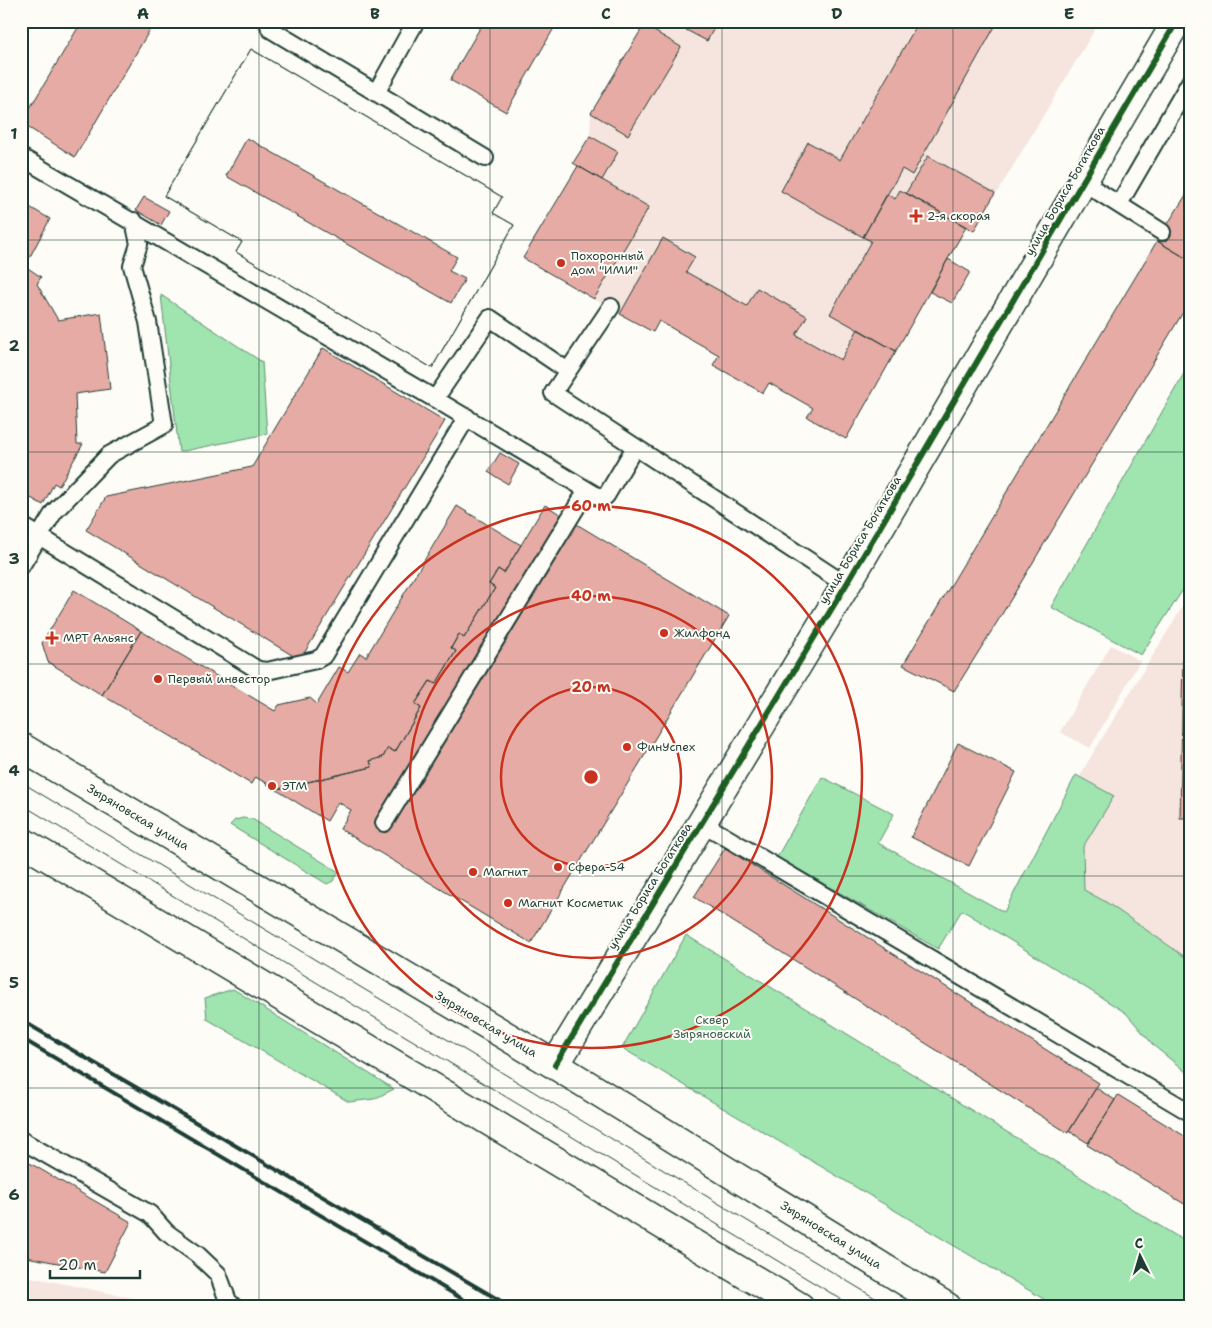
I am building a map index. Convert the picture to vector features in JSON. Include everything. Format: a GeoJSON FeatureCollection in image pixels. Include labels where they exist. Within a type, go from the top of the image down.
{"type":"FeatureCollection","features":[{"type":"Feature","properties":{"kind":"main road","name":"улица Бориса Богаткова"},"geometry":{"type":"LineString","coordinates":[[554,1065],[846,585],[1176,21]]}},
{"type":"Feature","properties":{"kind":"main road","name":"Зыряновская улица"},"geometry":{"type":"LineString","coordinates":[[21,747],[554,1065],[947,1307]]}},
{"type":"Feature","properties":{"kind":"main road"},"geometry":{"type":"LineString","coordinates":[[21,841],[800,1307]]}},
{"type":"Feature","properties":{"kind":"lane"},"geometry":{"type":"LineString","coordinates":[[268,21],[270,29],[485,158]]}},
{"type":"Feature","properties":{"kind":"lane"},"geometry":{"type":"LineString","coordinates":[[376,93],[416,21]]}},
{"type":"Feature","properties":{"kind":"lane"},"geometry":{"type":"LineString","coordinates":[[1119,204],[1191,80]]}},
{"type":"Feature","properties":{"kind":"lane"},"geometry":{"type":"LineString","coordinates":[[21,157],[134,221],[599,497],[606,496],[635,447]]}},
{"type":"Feature","properties":{"kind":"lane"},"geometry":{"type":"LineString","coordinates":[[1083,182],[1162,232]]}},
{"type":"Feature","properties":{"kind":"lane"},"geometry":{"type":"LineString","coordinates":[[21,566],[54,512],[109,455],[164,425],[148,322],[132,266],[139,244],[134,221]]}},
{"type":"Feature","properties":{"kind":"lane"},"geometry":{"type":"LineString","coordinates":[[611,306],[554,393],[846,585]]}},
{"type":"Feature","properties":{"kind":"lane"},"geometry":{"type":"LineString","coordinates":[[435,399],[490,318],[568,371]]}},
{"type":"Feature","properties":{"kind":"lane"},"geometry":{"type":"LineString","coordinates":[[21,525],[258,670],[267,671],[316,660],[323,656],[467,418]]}},
{"type":"Feature","properties":{"kind":"lane"},"geometry":{"type":"LineString","coordinates":[[384,823],[587,490]]}},
{"type":"Feature","properties":{"kind":"lane"},"geometry":{"type":"LineString","coordinates":[[702,823],[1191,1113]]}},
{"type":"Feature","properties":{"kind":"lane"},"geometry":{"type":"LineString","coordinates":[[21,1140],[150,1214],[166,1232],[198,1255],[218,1274],[228,1301],[234,1307]]}},
{"type":"Feature","properties":{"kind":"shaded area"},"geometry":{"type":"Polygon","coordinates":[[[649,21],[1100,21],[974,231],[966,227],[846,439],[807,417],[813,408],[769,383],[763,393],[713,365],[718,354],[659,321],[621,314],[594,299],[648,207],[573,163],[590,136],[591,113],[644,25],[649,21]]]}},
{"type":"Feature","properties":{"kind":"shaded area"},"geometry":{"type":"Polygon","coordinates":[[[1191,593],[1191,1040],[1003,925],[1087,763],[1191,593]]]}},
{"type":"Feature","properties":{"kind":"shaded area"},"geometry":{"type":"Polygon","coordinates":[[[1111,645],[1140,661],[1090,748],[1060,732],[1111,645]]]}},
{"type":"Feature","properties":{"kind":"shaded area"},"geometry":{"type":"Polygon","coordinates":[[[21,1275],[152,1302],[160,1307],[21,1307],[21,1275]]]}},
{"type":"Feature","properties":{"kind":"green space"},"geometry":{"type":"Polygon","coordinates":[[[161,295],[262,362],[267,434],[179,452],[161,295]]]}},
{"type":"Feature","properties":{"kind":"green space"},"geometry":{"type":"Polygon","coordinates":[[[1191,361],[1191,577],[1141,655],[1051,607],[1191,361]]]}},
{"type":"Feature","properties":{"kind":"green space"},"geometry":{"type":"Polygon","coordinates":[[[1076,775],[1114,796],[1083,847],[1084,890],[1106,902],[1191,961],[1191,1076],[1154,1046],[1126,1013],[962,910],[938,949],[777,857],[822,777],[894,814],[878,843],[1004,912],[1076,775]]]}},
{"type":"Feature","properties":{"kind":"green space"},"geometry":{"type":"Polygon","coordinates":[[[243,818],[252,819],[339,872],[333,881],[327,884],[230,825],[235,820],[243,818]]]}},
{"type":"Feature","properties":{"kind":"green space","name":"Cквер Зыряновский"},"geometry":{"type":"Polygon","coordinates":[[[686,935],[1191,1245],[1191,1307],[1057,1307],[622,1048],[686,935]]]}},
{"type":"Feature","properties":{"kind":"green space"},"geometry":{"type":"Polygon","coordinates":[[[233,989],[394,1089],[374,1099],[349,1102],[207,1019],[205,998],[233,989]]]}},
{"type":"Feature","properties":{"kind":"building"},"geometry":{"type":"Polygon","coordinates":[[[82,21],[155,21],[75,157],[21,123],[82,21]]]}},
{"type":"Feature","properties":{"kind":"building"},"geometry":{"type":"Polygon","coordinates":[[[484,21],[558,21],[506,112],[450,80],[484,21]]]}},
{"type":"Feature","properties":{"kind":"building"},"geometry":{"type":"Polygon","coordinates":[[[669,21],[718,21],[707,41],[669,21]]]}},
{"type":"Feature","properties":{"kind":"building"},"geometry":{"type":"Polygon","coordinates":[[[919,21],[998,21],[912,175],[902,169],[863,237],[781,191],[808,142],[840,160],[919,21]]]}},
{"type":"Feature","properties":{"kind":"building"},"geometry":{"type":"Polygon","coordinates":[[[644,25],[681,47],[628,135],[591,113],[644,25]]]}},
{"type":"Feature","properties":{"kind":"building"},"geometry":{"type":"Polygon","coordinates":[[[251,49],[502,197],[493,213],[514,225],[432,368],[236,252],[242,242],[164,196],[251,49]],[[247,138],[226,176],[451,303],[465,279],[449,271],[457,257],[247,138]]]}},
{"type":"Feature","properties":{"kind":"building"},"geometry":{"type":"Polygon","coordinates":[[[251,49],[502,197],[493,213],[514,225],[432,368],[236,252],[242,242],[164,196],[251,49]]]}},
{"type":"Feature","properties":{"kind":"building"},"geometry":{"type":"Polygon","coordinates":[[[590,136],[618,152],[602,180],[573,163],[590,136]]]}},
{"type":"Feature","properties":{"kind":"building"},"geometry":{"type":"Polygon","coordinates":[[[928,156],[995,193],[974,231],[906,193],[928,156]]]}},
{"type":"Feature","properties":{"kind":"building"},"geometry":{"type":"Polygon","coordinates":[[[578,166],[649,207],[594,299],[523,258],[578,166]]]}},
{"type":"Feature","properties":{"kind":"building"},"geometry":{"type":"Polygon","coordinates":[[[1191,187],[1191,261],[1157,241],[1191,187]]]}},
{"type":"Feature","properties":{"kind":"building"},"geometry":{"type":"Polygon","coordinates":[[[900,190],[966,227],[896,351],[830,314],[871,241],[863,237],[887,194],[895,199],[900,190]]]}},
{"type":"Feature","properties":{"kind":"building"},"geometry":{"type":"Polygon","coordinates":[[[144,197],[169,211],[161,225],[136,210],[144,197]]]}},
{"type":"Feature","properties":{"kind":"building"},"geometry":{"type":"Polygon","coordinates":[[[21,202],[50,219],[25,266],[41,277],[37,284],[58,320],[101,313],[110,389],[75,394],[77,444],[83,444],[59,486],[54,483],[43,505],[31,498],[27,504],[21,501],[21,202]]]}},
{"type":"Feature","properties":{"kind":"building"},"geometry":{"type":"Polygon","coordinates":[[[663,238],[695,257],[686,272],[747,306],[757,288],[807,316],[796,335],[841,360],[858,329],[896,351],[846,439],[807,417],[813,408],[769,383],[763,393],[713,365],[719,355],[659,321],[653,332],[620,314],[663,238]]]}},
{"type":"Feature","properties":{"kind":"building"},"geometry":{"type":"Polygon","coordinates":[[[1157,241],[1191,261],[1191,299],[954,691],[903,665],[1157,241]]]}},
{"type":"Feature","properties":{"kind":"building"},"geometry":{"type":"Polygon","coordinates":[[[948,259],[970,272],[952,303],[930,292],[948,259]]]}},
{"type":"Feature","properties":{"kind":"building"},"geometry":{"type":"Polygon","coordinates":[[[323,348],[445,421],[300,660],[86,530],[106,497],[252,467],[323,348]]]}},
{"type":"Feature","properties":{"kind":"building"},"geometry":{"type":"Polygon","coordinates":[[[500,453],[519,464],[508,484],[488,472],[500,453]]]}},
{"type":"Feature","properties":{"kind":"building"},"geometry":{"type":"Polygon","coordinates":[[[545,505],[729,616],[531,943],[340,829],[351,810],[338,802],[327,821],[267,784],[278,789],[372,767],[370,761],[383,757],[388,748],[395,752],[421,708],[415,704],[430,681],[436,684],[456,651],[451,648],[459,634],[464,638],[495,588],[489,584],[498,569],[504,573],[545,505]]]}},
{"type":"Feature","properties":{"kind":"building"},"geometry":{"type":"Polygon","coordinates":[[[457,506],[521,545],[504,573],[498,569],[489,584],[495,588],[464,638],[459,634],[451,648],[456,651],[436,684],[430,681],[415,704],[421,708],[395,752],[388,748],[383,757],[370,761],[372,767],[278,789],[255,777],[251,784],[102,695],[141,631],[275,711],[279,705],[310,698],[317,704],[339,667],[348,672],[360,653],[366,657],[457,506]]]}},
{"type":"Feature","properties":{"kind":"building"},"geometry":{"type":"Polygon","coordinates":[[[74,590],[141,631],[102,695],[48,662],[42,643],[74,590]]]}},
{"type":"Feature","properties":{"kind":"building"},"geometry":{"type":"Polygon","coordinates":[[[1183,653],[1191,653],[1191,818],[1180,818],[1183,653]]]}},
{"type":"Feature","properties":{"kind":"building"},"geometry":{"type":"Polygon","coordinates":[[[958,743],[1016,772],[969,866],[911,837],[958,743]]]}},
{"type":"Feature","properties":{"kind":"building"},"geometry":{"type":"Polygon","coordinates":[[[725,848],[1099,1083],[1068,1133],[694,897],[725,848]]]}},
{"type":"Feature","properties":{"kind":"building"},"geometry":{"type":"Polygon","coordinates":[[[1096,1088],[1115,1100],[1088,1143],[1069,1131],[1096,1088]]]}},
{"type":"Feature","properties":{"kind":"building"},"geometry":{"type":"Polygon","coordinates":[[[1118,1095],[1191,1140],[1191,1208],[1087,1145],[1118,1095]]]}},
{"type":"Feature","properties":{"kind":"building"},"geometry":{"type":"Polygon","coordinates":[[[21,1158],[131,1222],[105,1272],[21,1256],[21,1158]]]}},
{"type":"Feature","properties":{"kind":"tram line"},"geometry":{"type":"LineString","coordinates":[[21,782],[890,1307]]}},
{"type":"Feature","properties":{"kind":"tram line"},"geometry":{"type":"LineString","coordinates":[[21,804],[854,1307]]}},
{"type":"Feature","properties":{"kind":"railway"},"geometry":{"type":"LineString","coordinates":[[21,1020],[511,1307]]}},
{"type":"Feature","properties":{"kind":"railway"},"geometry":{"type":"LineString","coordinates":[[21,1038],[476,1307]]}},
{"type":"Feature","properties":{"kind":"cycle path"},"geometry":{"type":"LineString","coordinates":[[555,1065],[846,585],[1177,21]]}},
{"type":"Feature","properties":{"kind":"place","name":"2-я скорая"},"geometry":{"type":"Point","coordinates":[916,216]}},
{"type":"Feature","properties":{"kind":"place","name":"Похоронный дом \"ИМИ\""},"geometry":{"type":"Point","coordinates":[561,263]}},
{"type":"Feature","properties":{"kind":"place","name":"Жилфонд"},"geometry":{"type":"Point","coordinates":[664,633]}},
{"type":"Feature","properties":{"kind":"place","name":"МРТ Альянс"},"geometry":{"type":"Point","coordinates":[52,638]}},
{"type":"Feature","properties":{"kind":"place","name":"Первый инвестор"},"geometry":{"type":"Point","coordinates":[158,679]}},
{"type":"Feature","properties":{"kind":"place","name":"ФинУспех"},"geometry":{"type":"Point","coordinates":[627,747]}},
{"type":"Feature","properties":{"kind":"place","name":"ЭТМ"},"geometry":{"type":"Point","coordinates":[272,786]}},
{"type":"Feature","properties":{"kind":"place","name":"Сфера-54"},"geometry":{"type":"Point","coordinates":[558,867]}},
{"type":"Feature","properties":{"kind":"place","name":"Магнит"},"geometry":{"type":"Point","coordinates":[473,872]}},
{"type":"Feature","properties":{"kind":"place","name":"Магнит Косметик"},"geometry":{"type":"Point","coordinates":[508,903]}}]}
